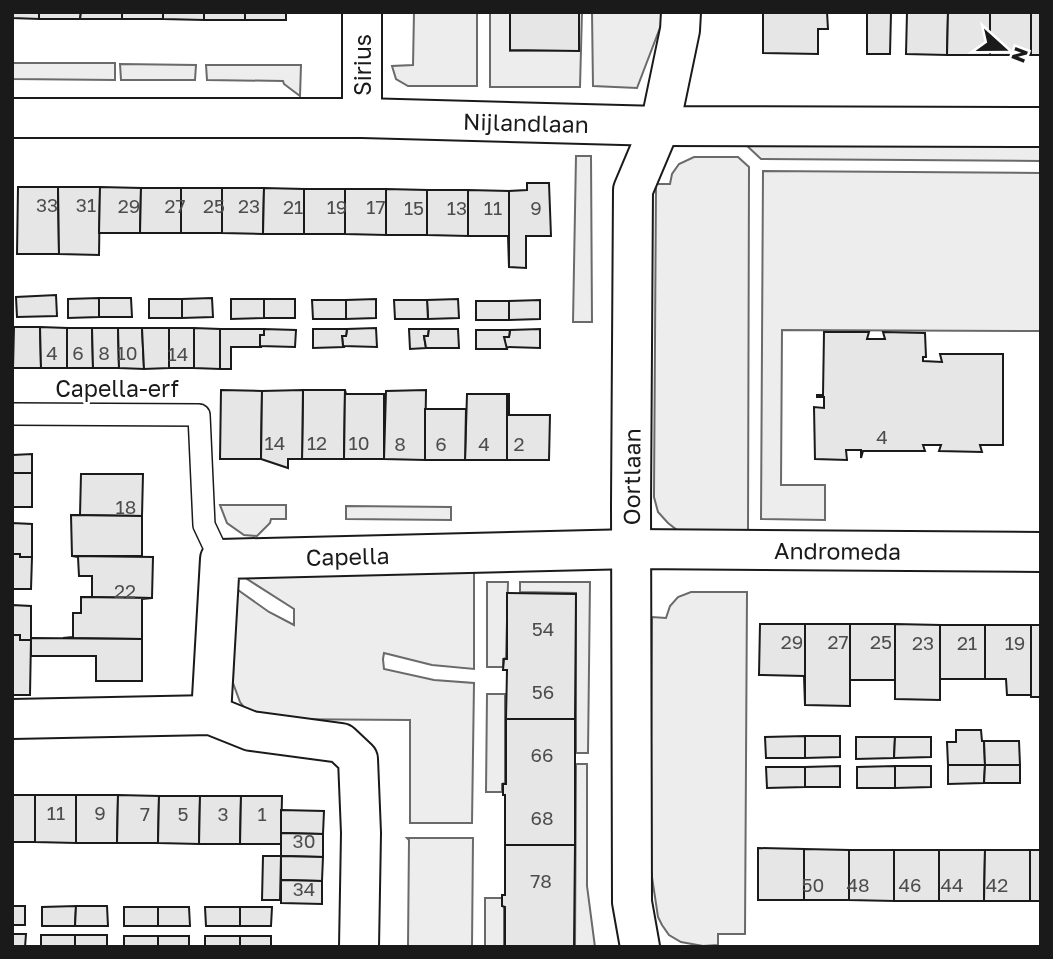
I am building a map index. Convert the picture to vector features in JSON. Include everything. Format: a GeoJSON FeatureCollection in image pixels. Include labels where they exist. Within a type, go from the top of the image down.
{"type":"FeatureCollection","features":[{"type":"Feature","properties":{"kind":"street","name":"Sirius"},"geometry":{"type":"LineString","coordinates":[[362,12],[362,118]]}},
{"type":"Feature","properties":{"kind":"street","name":"Oortlaan"},"geometry":{"type":"LineString","coordinates":[[640,947],[632,902],[631,504],[634,190],[660,126],[681,30],[681,12]]}},
{"type":"Feature","properties":{"kind":"street","name":"Nijlandlaan"},"geometry":{"type":"LineString","coordinates":[[12,118],[362,118],[660,126],[1041,127]]}},
{"type":"Feature","properties":{"kind":"street","name":"Andromeda"},"geometry":{"type":"LineString","coordinates":[[633,549],[1041,552]]}},
{"type":"Feature","properties":{"kind":"street","name":"Capella"},"geometry":{"type":"LineString","coordinates":[[220,559],[633,549]]}},
{"type":"Feature","properties":{"kind":"street"},"geometry":{"type":"LineString","coordinates":[[211,716],[220,559]]}},
{"type":"Feature","properties":{"kind":"street"},"geometry":{"type":"LineString","coordinates":[[12,719],[211,716],[251,731],[341,743],[358,759],[361,834],[359,947]]}},
{"type":"Feature","properties":{"kind":"lane","name":"Capella-erf"},"geometry":{"type":"LineString","coordinates":[[12,414],[199,415],[204,525],[220,559]]}},
{"type":"Feature","properties":{"kind":"shaded area"},"geometry":{"type":"Polygon","coordinates":[[[414,12],[477,12],[477,86],[408,86],[396,79],[392,66],[413,65],[414,12]]]}},
{"type":"Feature","properties":{"kind":"shaded area"},"geometry":{"type":"Polygon","coordinates":[[[490,12],[510,12],[510,51],[579,50],[579,12],[582,12],[580,87],[490,87],[490,12]]]}},
{"type":"Feature","properties":{"kind":"shaded area"},"geometry":{"type":"Polygon","coordinates":[[[592,12],[666,12],[637,88],[593,86],[592,12]]]}},
{"type":"Feature","properties":{"kind":"shaded area"},"geometry":{"type":"Polygon","coordinates":[[[12,63],[115,63],[115,80],[12,79],[12,63]]]}},
{"type":"Feature","properties":{"kind":"shaded area"},"geometry":{"type":"Polygon","coordinates":[[[120,64],[196,65],[195,80],[121,80],[120,64]]]}},
{"type":"Feature","properties":{"kind":"shaded area"},"geometry":{"type":"Polygon","coordinates":[[[206,65],[301,65],[300,96],[283,81],[207,80],[206,65]]]}},
{"type":"Feature","properties":{"kind":"shaded area"},"geometry":{"type":"Polygon","coordinates":[[[744,143],[1041,145],[1041,161],[761,159],[744,143]]]}},
{"type":"Feature","properties":{"kind":"shaded area"},"geometry":{"type":"Polygon","coordinates":[[[576,156],[591,156],[592,322],[573,322],[576,156]]]}},
{"type":"Feature","properties":{"kind":"shaded area"},"geometry":{"type":"Polygon","coordinates":[[[694,157],[738,157],[749,167],[748,533],[690,533],[677,530],[658,512],[654,497],[656,184],[670,184],[672,174],[679,164],[694,157]]]}},
{"type":"Feature","properties":{"kind":"shaded area"},"geometry":{"type":"Polygon","coordinates":[[[763,171],[1041,173],[1041,331],[782,330],[781,485],[825,485],[825,520],[761,519],[763,171]]]}},
{"type":"Feature","properties":{"kind":"shaded area"},"geometry":{"type":"Polygon","coordinates":[[[220,505],[286,505],[286,519],[271,519],[257,536],[244,535],[227,523],[220,505]]]}},
{"type":"Feature","properties":{"kind":"shaded area"},"geometry":{"type":"Polygon","coordinates":[[[346,506],[451,507],[451,520],[346,519],[346,506]]]}},
{"type":"Feature","properties":{"kind":"shaded area"},"geometry":{"type":"Polygon","coordinates":[[[474,570],[474,669],[432,665],[384,653],[383,659],[384,669],[434,680],[474,683],[472,823],[410,823],[410,720],[266,719],[240,702],[233,683],[234,600],[238,590],[269,612],[294,625],[294,609],[247,579],[253,575],[474,570]]]}},
{"type":"Feature","properties":{"kind":"shaded area"},"geometry":{"type":"Polygon","coordinates":[[[487,582],[508,582],[506,658],[503,659],[503,667],[487,667],[487,582]]]}},
{"type":"Feature","properties":{"kind":"shaded area"},"geometry":{"type":"Polygon","coordinates":[[[520,582],[590,582],[588,753],[576,753],[576,593],[520,592],[520,582]]]}},
{"type":"Feature","properties":{"kind":"shaded area"},"geometry":{"type":"Polygon","coordinates":[[[691,592],[747,592],[745,934],[718,934],[718,945],[703,946],[681,942],[669,935],[662,925],[658,917],[650,864],[652,617],[666,618],[670,606],[678,597],[691,592]]]}},
{"type":"Feature","properties":{"kind":"shaded area"},"geometry":{"type":"Polygon","coordinates":[[[487,694],[505,694],[505,783],[502,784],[502,792],[486,792],[487,694]]]}},
{"type":"Feature","properties":{"kind":"shaded area"},"geometry":{"type":"Polygon","coordinates":[[[576,764],[587,764],[587,886],[595,947],[575,947],[576,764]]]}},
{"type":"Feature","properties":{"kind":"shaded area"},"geometry":{"type":"Polygon","coordinates":[[[407,838],[473,838],[472,947],[408,947],[407,838]]]}},
{"type":"Feature","properties":{"kind":"shaded area"},"geometry":{"type":"Polygon","coordinates":[[[485,898],[502,898],[504,947],[485,947],[485,898]]]}},
{"type":"Feature","properties":{"kind":"building"},"geometry":{"type":"Polygon","coordinates":[[[12,12],[39,12],[39,19],[12,18],[12,12]]]}},
{"type":"Feature","properties":{"kind":"building"},"geometry":{"type":"Polygon","coordinates":[[[39,12],[81,12],[80,19],[39,19],[39,12]]]}},
{"type":"Feature","properties":{"kind":"building"},"geometry":{"type":"Polygon","coordinates":[[[81,12],[122,12],[122,19],[80,19],[81,12]]]}},
{"type":"Feature","properties":{"kind":"building"},"geometry":{"type":"Polygon","coordinates":[[[122,12],[163,12],[163,19],[122,19],[122,12]]]}},
{"type":"Feature","properties":{"kind":"building"},"geometry":{"type":"Polygon","coordinates":[[[163,12],[204,12],[204,20],[163,19],[163,12]]]}},
{"type":"Feature","properties":{"kind":"building"},"geometry":{"type":"Polygon","coordinates":[[[204,12],[245,12],[245,20],[204,20],[204,12]]]}},
{"type":"Feature","properties":{"kind":"building"},"geometry":{"type":"Polygon","coordinates":[[[245,12],[286,12],[286,20],[245,20],[245,12]]]}},
{"type":"Feature","properties":{"kind":"building"},"geometry":{"type":"Polygon","coordinates":[[[510,12],[579,12],[579,51],[510,50],[510,12]]]}},
{"type":"Feature","properties":{"kind":"building"},"geometry":{"type":"Polygon","coordinates":[[[763,12],[827,12],[828,29],[818,29],[818,54],[763,53],[763,12]]]}},
{"type":"Feature","properties":{"kind":"building"},"geometry":{"type":"Polygon","coordinates":[[[907,12],[948,12],[947,55],[906,54],[907,12]]]}},
{"type":"Feature","properties":{"kind":"building"},"geometry":{"type":"Polygon","coordinates":[[[948,12],[990,12],[990,55],[947,55],[948,12]]]}},
{"type":"Feature","properties":{"kind":"building"},"geometry":{"type":"Polygon","coordinates":[[[990,12],[1031,12],[1031,55],[990,55],[990,12]]]}},
{"type":"Feature","properties":{"kind":"building"},"geometry":{"type":"Polygon","coordinates":[[[1031,12],[1041,12],[1041,55],[1031,55],[1031,12]]]}},
{"type":"Feature","properties":{"kind":"building"},"geometry":{"type":"Polygon","coordinates":[[[867,13],[891,13],[890,54],[867,54],[867,13]]]}},
{"type":"Feature","properties":{"kind":"building"},"geometry":{"type":"Polygon","coordinates":[[[527,183],[549,183],[551,236],[526,236],[526,268],[509,267],[509,191],[527,190],[527,183]]]}},
{"type":"Feature","properties":{"kind":"building"},"geometry":{"type":"Polygon","coordinates":[[[18,187],[58,187],[59,254],[17,254],[18,187]]]}},
{"type":"Feature","properties":{"kind":"building"},"geometry":{"type":"Polygon","coordinates":[[[58,187],[100,187],[99,255],[59,254],[58,187]]]}},
{"type":"Feature","properties":{"kind":"building"},"geometry":{"type":"Polygon","coordinates":[[[100,187],[141,188],[140,233],[99,233],[100,187]]]}},
{"type":"Feature","properties":{"kind":"building"},"geometry":{"type":"Polygon","coordinates":[[[141,188],[181,188],[181,233],[140,233],[141,188]]]}},
{"type":"Feature","properties":{"kind":"building"},"geometry":{"type":"Polygon","coordinates":[[[181,188],[222,188],[222,233],[181,233],[181,188]]]}},
{"type":"Feature","properties":{"kind":"building"},"geometry":{"type":"Polygon","coordinates":[[[222,188],[264,188],[263,234],[222,233],[222,188]]]}},
{"type":"Feature","properties":{"kind":"building"},"geometry":{"type":"Polygon","coordinates":[[[264,188],[304,189],[304,234],[263,234],[264,188]]]}},
{"type":"Feature","properties":{"kind":"building"},"geometry":{"type":"Polygon","coordinates":[[[304,189],[345,189],[345,234],[304,234],[304,189]]]}},
{"type":"Feature","properties":{"kind":"building"},"geometry":{"type":"Polygon","coordinates":[[[345,189],[386,189],[386,235],[345,234],[345,189]]]}},
{"type":"Feature","properties":{"kind":"building"},"geometry":{"type":"Polygon","coordinates":[[[386,189],[427,190],[427,235],[386,235],[386,189]]]}},
{"type":"Feature","properties":{"kind":"building"},"geometry":{"type":"Polygon","coordinates":[[[427,190],[468,190],[468,236],[427,235],[427,190]]]}},
{"type":"Feature","properties":{"kind":"building"},"geometry":{"type":"Polygon","coordinates":[[[468,190],[509,191],[509,267],[508,236],[468,236],[468,190]]]}},
{"type":"Feature","properties":{"kind":"building"},"geometry":{"type":"Polygon","coordinates":[[[56,295],[57,316],[17,317],[16,297],[56,295]]]}},
{"type":"Feature","properties":{"kind":"building"},"geometry":{"type":"Polygon","coordinates":[[[99,298],[99,317],[68,318],[68,299],[99,298]]]}},
{"type":"Feature","properties":{"kind":"building"},"geometry":{"type":"Polygon","coordinates":[[[99,298],[131,298],[132,317],[99,317],[99,298]]]}},
{"type":"Feature","properties":{"kind":"building"},"geometry":{"type":"Polygon","coordinates":[[[212,298],[213,317],[182,318],[182,299],[212,298]]]}},
{"type":"Feature","properties":{"kind":"building"},"geometry":{"type":"Polygon","coordinates":[[[149,299],[182,299],[182,318],[149,318],[149,299]]]}},
{"type":"Feature","properties":{"kind":"building"},"geometry":{"type":"Polygon","coordinates":[[[231,299],[264,299],[264,318],[231,319],[231,299]]]}},
{"type":"Feature","properties":{"kind":"building"},"geometry":{"type":"Polygon","coordinates":[[[264,299],[295,299],[295,318],[264,318],[264,299]]]}},
{"type":"Feature","properties":{"kind":"building"},"geometry":{"type":"Polygon","coordinates":[[[376,299],[376,318],[346,319],[346,300],[376,299]]]}},
{"type":"Feature","properties":{"kind":"building"},"geometry":{"type":"Polygon","coordinates":[[[458,299],[459,318],[428,319],[427,300],[458,299]]]}},
{"type":"Feature","properties":{"kind":"building"},"geometry":{"type":"Polygon","coordinates":[[[312,300],[346,300],[346,319],[313,319],[312,300]]]}},
{"type":"Feature","properties":{"kind":"building"},"geometry":{"type":"Polygon","coordinates":[[[394,300],[427,300],[428,319],[395,319],[394,300]]]}},
{"type":"Feature","properties":{"kind":"building"},"geometry":{"type":"Polygon","coordinates":[[[540,300],[540,319],[509,320],[509,301],[540,300]]]}},
{"type":"Feature","properties":{"kind":"building"},"geometry":{"type":"Polygon","coordinates":[[[476,301],[509,301],[509,320],[476,320],[476,301]]]}},
{"type":"Feature","properties":{"kind":"building"},"geometry":{"type":"Polygon","coordinates":[[[14,327],[40,327],[41,368],[13,368],[14,327]]]}},
{"type":"Feature","properties":{"kind":"building"},"geometry":{"type":"Polygon","coordinates":[[[40,327],[67,328],[67,368],[41,368],[40,327]]]}},
{"type":"Feature","properties":{"kind":"building"},"geometry":{"type":"Polygon","coordinates":[[[67,328],[92,328],[93,368],[67,368],[67,328]]]}},
{"type":"Feature","properties":{"kind":"building"},"geometry":{"type":"Polygon","coordinates":[[[92,328],[118,328],[119,368],[93,368],[92,328]]]}},
{"type":"Feature","properties":{"kind":"building"},"geometry":{"type":"Polygon","coordinates":[[[118,328],[142,328],[144,369],[119,368],[118,328]]]}},
{"type":"Feature","properties":{"kind":"building"},"geometry":{"type":"Polygon","coordinates":[[[142,328],[169,328],[169,368],[144,369],[142,328]]]}},
{"type":"Feature","properties":{"kind":"building"},"geometry":{"type":"Polygon","coordinates":[[[169,328],[194,328],[194,368],[169,368],[169,328]]]}},
{"type":"Feature","properties":{"kind":"building"},"geometry":{"type":"Polygon","coordinates":[[[194,328],[220,329],[220,369],[194,368],[194,328]]]}},
{"type":"Feature","properties":{"kind":"building"},"geometry":{"type":"Polygon","coordinates":[[[376,328],[377,347],[343,346],[342,336],[346,336],[347,329],[376,328]]]}},
{"type":"Feature","properties":{"kind":"building"},"geometry":{"type":"Polygon","coordinates":[[[220,329],[264,329],[264,335],[260,335],[262,347],[231,347],[231,369],[220,369],[220,329]]]}},
{"type":"Feature","properties":{"kind":"building"},"geometry":{"type":"Polygon","coordinates":[[[264,329],[296,330],[295,347],[260,346],[260,335],[264,335],[264,329]]]}},
{"type":"Feature","properties":{"kind":"building"},"geometry":{"type":"Polygon","coordinates":[[[313,329],[347,329],[346,336],[342,336],[345,347],[313,348],[313,329]]]}},
{"type":"Feature","properties":{"kind":"building"},"geometry":{"type":"Polygon","coordinates":[[[409,329],[429,329],[428,336],[424,336],[426,348],[410,349],[409,329]]]}},
{"type":"Feature","properties":{"kind":"building"},"geometry":{"type":"Polygon","coordinates":[[[429,329],[458,329],[459,348],[426,348],[424,336],[428,336],[429,329]]]}},
{"type":"Feature","properties":{"kind":"building"},"geometry":{"type":"Polygon","coordinates":[[[540,329],[540,348],[505,347],[504,337],[509,337],[510,330],[540,329]]]}},
{"type":"Feature","properties":{"kind":"building"},"geometry":{"type":"Polygon","coordinates":[[[476,330],[510,330],[509,337],[504,337],[507,349],[476,349],[476,330]]]}},
{"type":"Feature","properties":{"kind":"building"},"geometry":{"type":"Polygon","coordinates":[[[824,332],[869,332],[867,339],[885,339],[883,332],[925,333],[926,357],[923,357],[923,361],[942,362],[940,354],[1003,354],[1003,445],[980,445],[982,452],[939,451],[941,445],[923,445],[925,451],[863,451],[861,458],[861,450],[846,450],[847,460],[815,459],[814,407],[824,408],[824,397],[817,395],[823,395],[824,332]]]}},
{"type":"Feature","properties":{"kind":"building"},"geometry":{"type":"Polygon","coordinates":[[[221,390],[262,391],[261,459],[220,459],[221,390]]]}},
{"type":"Feature","properties":{"kind":"building"},"geometry":{"type":"Polygon","coordinates":[[[303,390],[345,390],[344,459],[302,459],[303,390]]]}},
{"type":"Feature","properties":{"kind":"building"},"geometry":{"type":"Polygon","coordinates":[[[303,390],[302,459],[288,459],[288,468],[261,459],[262,391],[303,390]]]}},
{"type":"Feature","properties":{"kind":"building"},"geometry":{"type":"Polygon","coordinates":[[[345,390],[346,394],[384,394],[384,459],[344,459],[345,390]]]}},
{"type":"Feature","properties":{"kind":"building"},"geometry":{"type":"Polygon","coordinates":[[[426,390],[425,460],[384,459],[386,391],[426,390]]]}},
{"type":"Feature","properties":{"kind":"building"},"geometry":{"type":"Polygon","coordinates":[[[467,394],[507,394],[507,460],[465,460],[467,394]]]}},
{"type":"Feature","properties":{"kind":"building"},"geometry":{"type":"Polygon","coordinates":[[[507,394],[509,415],[550,415],[549,460],[507,460],[507,394]]]}},
{"type":"Feature","properties":{"kind":"building"},"geometry":{"type":"Polygon","coordinates":[[[425,409],[466,409],[465,460],[425,460],[425,409]]]}},
{"type":"Feature","properties":{"kind":"building"},"geometry":{"type":"Polygon","coordinates":[[[32,454],[32,473],[13,473],[13,455],[32,454]]]}},
{"type":"Feature","properties":{"kind":"building"},"geometry":{"type":"Polygon","coordinates":[[[13,473],[32,473],[32,507],[12,507],[13,473]]]}},
{"type":"Feature","properties":{"kind":"building"},"geometry":{"type":"Polygon","coordinates":[[[81,474],[143,474],[142,516],[71,515],[80,515],[81,474]]]}},
{"type":"Feature","properties":{"kind":"building"},"geometry":{"type":"Polygon","coordinates":[[[71,515],[142,516],[142,556],[72,556],[71,515]]]}},
{"type":"Feature","properties":{"kind":"building"},"geometry":{"type":"Polygon","coordinates":[[[12,523],[32,524],[32,557],[13,554],[12,523]]]}},
{"type":"Feature","properties":{"kind":"building"},"geometry":{"type":"Polygon","coordinates":[[[13,554],[32,557],[31,589],[12,589],[13,554]]]}},
{"type":"Feature","properties":{"kind":"building"},"geometry":{"type":"Polygon","coordinates":[[[72,556],[153,557],[152,598],[81,597],[92,597],[92,576],[79,576],[78,557],[72,556]]]}},
{"type":"Feature","properties":{"kind":"building"},"geometry":{"type":"Polygon","coordinates":[[[507,593],[576,594],[575,719],[506,719],[507,670],[503,670],[504,659],[507,659],[507,593]]]}},
{"type":"Feature","properties":{"kind":"building"},"geometry":{"type":"Polygon","coordinates":[[[81,597],[152,598],[142,599],[142,639],[63,638],[73,637],[73,613],[81,613],[81,597]]]}},
{"type":"Feature","properties":{"kind":"building"},"geometry":{"type":"Polygon","coordinates":[[[12,605],[31,606],[31,640],[20,640],[20,635],[12,635],[12,605]]]}},
{"type":"Feature","properties":{"kind":"building"},"geometry":{"type":"Polygon","coordinates":[[[760,624],[805,624],[805,705],[804,676],[759,675],[760,624]]]}},
{"type":"Feature","properties":{"kind":"building"},"geometry":{"type":"Polygon","coordinates":[[[805,624],[850,624],[850,706],[805,705],[805,624]]]}},
{"type":"Feature","properties":{"kind":"building"},"geometry":{"type":"Polygon","coordinates":[[[850,624],[895,624],[895,680],[850,680],[850,624]]]}},
{"type":"Feature","properties":{"kind":"building"},"geometry":{"type":"Polygon","coordinates":[[[895,624],[940,625],[940,700],[895,699],[895,624]]]}},
{"type":"Feature","properties":{"kind":"building"},"geometry":{"type":"Polygon","coordinates":[[[940,625],[985,625],[985,679],[940,679],[940,625]]]}},
{"type":"Feature","properties":{"kind":"building"},"geometry":{"type":"Polygon","coordinates":[[[985,625],[1031,625],[1031,695],[1007,695],[1006,679],[985,679],[985,625]]]}},
{"type":"Feature","properties":{"kind":"building"},"geometry":{"type":"Polygon","coordinates":[[[1031,625],[1041,625],[1041,697],[1031,697],[1031,625]]]}},
{"type":"Feature","properties":{"kind":"building"},"geometry":{"type":"Polygon","coordinates":[[[12,635],[20,635],[20,640],[31,640],[30,695],[12,695],[12,635]]]}},
{"type":"Feature","properties":{"kind":"building"},"geometry":{"type":"Polygon","coordinates":[[[31,638],[142,639],[142,681],[96,681],[96,656],[31,656],[31,638]]]}},
{"type":"Feature","properties":{"kind":"building"},"geometry":{"type":"Polygon","coordinates":[[[506,719],[575,719],[575,845],[505,845],[503,784],[506,784],[506,719]]]}},
{"type":"Feature","properties":{"kind":"building"},"geometry":{"type":"Polygon","coordinates":[[[956,730],[981,730],[985,765],[948,765],[947,742],[956,742],[956,730]]]}},
{"type":"Feature","properties":{"kind":"building"},"geometry":{"type":"Polygon","coordinates":[[[805,736],[805,758],[766,758],[765,737],[805,736]]]}},
{"type":"Feature","properties":{"kind":"building"},"geometry":{"type":"Polygon","coordinates":[[[805,736],[840,736],[840,757],[805,758],[805,736]]]}},
{"type":"Feature","properties":{"kind":"building"},"geometry":{"type":"Polygon","coordinates":[[[856,737],[895,737],[894,758],[856,759],[856,737]]]}},
{"type":"Feature","properties":{"kind":"building"},"geometry":{"type":"Polygon","coordinates":[[[895,737],[931,737],[931,757],[894,758],[895,737]]]}},
{"type":"Feature","properties":{"kind":"building"},"geometry":{"type":"Polygon","coordinates":[[[984,741],[1019,741],[1020,765],[985,765],[984,741]]]}},
{"type":"Feature","properties":{"kind":"building"},"geometry":{"type":"Polygon","coordinates":[[[948,765],[985,765],[984,783],[948,784],[948,765]]]}},
{"type":"Feature","properties":{"kind":"building"},"geometry":{"type":"Polygon","coordinates":[[[985,765],[1020,765],[1020,783],[984,783],[985,765]]]}},
{"type":"Feature","properties":{"kind":"building"},"geometry":{"type":"Polygon","coordinates":[[[840,766],[840,787],[805,787],[805,767],[840,766]]]}},
{"type":"Feature","properties":{"kind":"building"},"geometry":{"type":"Polygon","coordinates":[[[895,766],[931,766],[931,787],[895,788],[895,766]]]}},
{"type":"Feature","properties":{"kind":"building"},"geometry":{"type":"Polygon","coordinates":[[[895,766],[895,788],[857,788],[857,767],[895,766]]]}},
{"type":"Feature","properties":{"kind":"building"},"geometry":{"type":"Polygon","coordinates":[[[766,767],[805,767],[805,787],[767,788],[766,767]]]}},
{"type":"Feature","properties":{"kind":"building"},"geometry":{"type":"Polygon","coordinates":[[[12,795],[35,795],[35,842],[12,842],[12,795]]]}},
{"type":"Feature","properties":{"kind":"building"},"geometry":{"type":"Polygon","coordinates":[[[35,795],[76,795],[76,843],[35,842],[35,795]]]}},
{"type":"Feature","properties":{"kind":"building"},"geometry":{"type":"Polygon","coordinates":[[[76,795],[118,795],[117,843],[76,843],[76,795]]]}},
{"type":"Feature","properties":{"kind":"building"},"geometry":{"type":"Polygon","coordinates":[[[118,795],[159,796],[158,843],[117,843],[118,795]]]}},
{"type":"Feature","properties":{"kind":"building"},"geometry":{"type":"Polygon","coordinates":[[[159,796],[200,796],[199,844],[158,843],[159,796]]]}},
{"type":"Feature","properties":{"kind":"building"},"geometry":{"type":"Polygon","coordinates":[[[200,796],[241,796],[240,844],[199,844],[200,796]]]}},
{"type":"Feature","properties":{"kind":"building"},"geometry":{"type":"Polygon","coordinates":[[[241,796],[282,796],[281,844],[240,844],[241,796]]]}},
{"type":"Feature","properties":{"kind":"building"},"geometry":{"type":"Polygon","coordinates":[[[281,810],[324,811],[323,834],[281,833],[281,810]]]}},
{"type":"Feature","properties":{"kind":"building"},"geometry":{"type":"Polygon","coordinates":[[[281,833],[323,834],[323,857],[281,856],[281,833]]]}},
{"type":"Feature","properties":{"kind":"building"},"geometry":{"type":"Polygon","coordinates":[[[505,845],[575,845],[574,947],[505,947],[505,907],[502,906],[502,895],[505,895],[505,845]]]}},
{"type":"Feature","properties":{"kind":"building"},"geometry":{"type":"Polygon","coordinates":[[[758,848],[804,849],[804,900],[758,900],[758,848]]]}},
{"type":"Feature","properties":{"kind":"building"},"geometry":{"type":"Polygon","coordinates":[[[804,849],[849,850],[849,900],[804,900],[804,849]]]}},
{"type":"Feature","properties":{"kind":"building"},"geometry":{"type":"Polygon","coordinates":[[[849,850],[894,850],[894,901],[849,900],[849,850]]]}},
{"type":"Feature","properties":{"kind":"building"},"geometry":{"type":"Polygon","coordinates":[[[894,850],[939,850],[939,901],[894,901],[894,850]]]}},
{"type":"Feature","properties":{"kind":"building"},"geometry":{"type":"Polygon","coordinates":[[[939,850],[985,850],[984,901],[939,901],[939,850]]]}},
{"type":"Feature","properties":{"kind":"building"},"geometry":{"type":"Polygon","coordinates":[[[985,850],[1030,850],[1030,901],[984,901],[985,850]]]}},
{"type":"Feature","properties":{"kind":"building"},"geometry":{"type":"Polygon","coordinates":[[[1030,850],[1041,850],[1041,901],[1030,901],[1030,850]]]}},
{"type":"Feature","properties":{"kind":"building"},"geometry":{"type":"Polygon","coordinates":[[[263,856],[281,856],[280,900],[262,900],[263,856]]]}},
{"type":"Feature","properties":{"kind":"building"},"geometry":{"type":"Polygon","coordinates":[[[281,856],[323,857],[322,881],[281,880],[281,856]]]}},
{"type":"Feature","properties":{"kind":"building"},"geometry":{"type":"Polygon","coordinates":[[[281,880],[322,881],[322,904],[281,903],[281,880]]]}},
{"type":"Feature","properties":{"kind":"building"},"geometry":{"type":"Polygon","coordinates":[[[12,906],[25,906],[25,925],[12,925],[12,906]]]}},
{"type":"Feature","properties":{"kind":"building"},"geometry":{"type":"Polygon","coordinates":[[[76,906],[75,926],[42,926],[42,907],[76,906]]]}},
{"type":"Feature","properties":{"kind":"building"},"geometry":{"type":"Polygon","coordinates":[[[76,906],[107,906],[108,926],[75,926],[76,906]]]}},
{"type":"Feature","properties":{"kind":"building"},"geometry":{"type":"Polygon","coordinates":[[[124,907],[158,907],[158,926],[124,926],[124,907]]]}},
{"type":"Feature","properties":{"kind":"building"},"geometry":{"type":"Polygon","coordinates":[[[158,907],[189,907],[190,926],[158,926],[158,907]]]}},
{"type":"Feature","properties":{"kind":"building"},"geometry":{"type":"Polygon","coordinates":[[[205,907],[240,907],[240,926],[206,926],[205,907]]]}},
{"type":"Feature","properties":{"kind":"building"},"geometry":{"type":"Polygon","coordinates":[[[240,907],[272,907],[271,926],[240,926],[240,907]]]}},
{"type":"Feature","properties":{"kind":"building"},"geometry":{"type":"Polygon","coordinates":[[[12,934],[26,934],[25,947],[12,947],[12,934]]]}},
{"type":"Feature","properties":{"kind":"building"},"geometry":{"type":"Polygon","coordinates":[[[41,935],[75,935],[75,947],[41,947],[41,935]]]}},
{"type":"Feature","properties":{"kind":"building"},"geometry":{"type":"Polygon","coordinates":[[[75,935],[107,935],[107,947],[75,947],[75,935]]]}},
{"type":"Feature","properties":{"kind":"building"},"geometry":{"type":"Polygon","coordinates":[[[124,936],[158,936],[158,947],[124,947],[124,936]]]}},
{"type":"Feature","properties":{"kind":"building"},"geometry":{"type":"Polygon","coordinates":[[[158,936],[189,936],[189,947],[158,947],[158,936]]]}},
{"type":"Feature","properties":{"kind":"building"},"geometry":{"type":"Polygon","coordinates":[[[205,936],[240,936],[240,947],[205,947],[205,936]]]}},
{"type":"Feature","properties":{"kind":"building"},"geometry":{"type":"Polygon","coordinates":[[[240,936],[271,936],[271,947],[240,947],[240,936]]]}}]}
